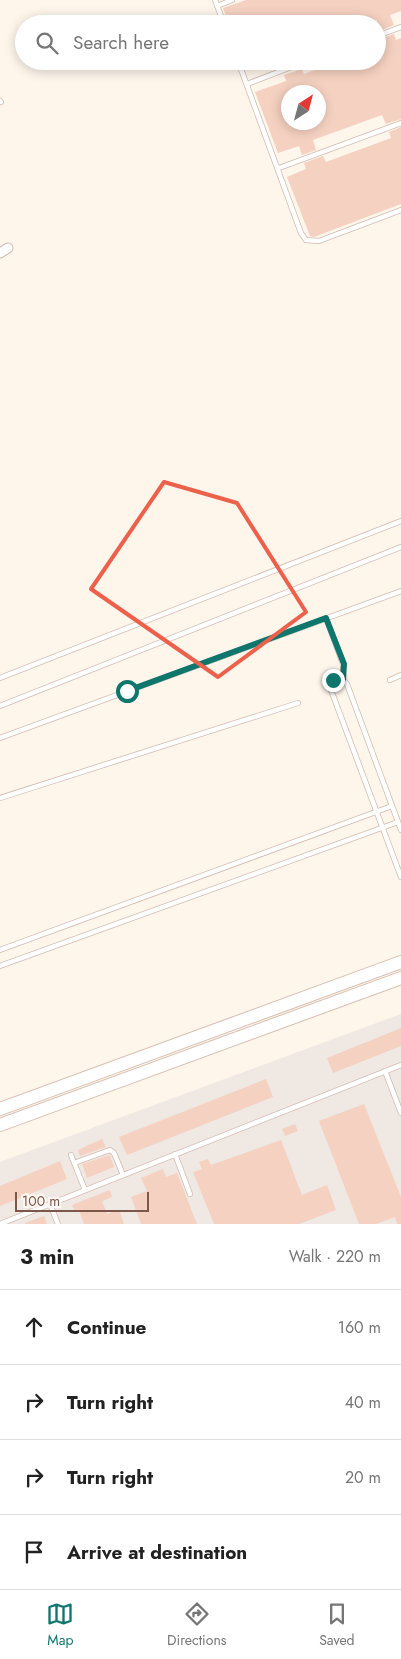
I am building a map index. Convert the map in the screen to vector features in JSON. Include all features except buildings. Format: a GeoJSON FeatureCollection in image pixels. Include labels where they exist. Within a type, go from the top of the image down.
{"type":"FeatureCollection","features":[{"type":"Feature","properties":{"kind":"street"},"geometry":{"type":"LineString","coordinates":[[0,1109],[401,962]]}},
{"type":"Feature","properties":{"kind":"street"},"geometry":{"type":"LineString","coordinates":[[0,1125],[401,978]]}},
{"type":"Feature","properties":{"kind":"lane"},"geometry":{"type":"LineString","coordinates":[[215,0],[220,15]]}},
{"type":"Feature","properties":{"kind":"lane"},"geometry":{"type":"LineString","coordinates":[[217,6],[232,0]]}},
{"type":"Feature","properties":{"kind":"lane"},"geometry":{"type":"LineString","coordinates":[[386,33],[401,27]]}},
{"type":"Feature","properties":{"kind":"lane"},"geometry":{"type":"LineString","coordinates":[[241,70],[279,168],[301,233],[310,242],[319,241],[401,210]]}},
{"type":"Feature","properties":{"kind":"lane"},"geometry":{"type":"LineString","coordinates":[[246,84],[283,70]]}},
{"type":"Feature","properties":{"kind":"lane"},"geometry":{"type":"LineString","coordinates":[[279,168],[401,123]]}},
{"type":"Feature","properties":{"kind":"lane"},"geometry":{"type":"LineString","coordinates":[[0,678],[401,521]]}},
{"type":"Feature","properties":{"kind":"lane"},"geometry":{"type":"LineString","coordinates":[[0,706],[401,548]]}},
{"type":"Feature","properties":{"kind":"lane"},"geometry":{"type":"LineString","coordinates":[[0,738],[401,591]]}},
{"type":"Feature","properties":{"kind":"lane"},"geometry":{"type":"LineString","coordinates":[[326,618],[344,664],[343,679],[347,684],[401,830]]}},
{"type":"Feature","properties":{"kind":"lane"},"geometry":{"type":"LineString","coordinates":[[390,680],[401,675]]}},
{"type":"Feature","properties":{"kind":"lane"},"geometry":{"type":"LineString","coordinates":[[343,679],[333,680],[331,690],[401,877]]}},
{"type":"Feature","properties":{"kind":"lane"},"geometry":{"type":"LineString","coordinates":[[0,798],[298,703]]}},
{"type":"Feature","properties":{"kind":"lane"},"geometry":{"type":"LineString","coordinates":[[0,950],[392,806]]}},
{"type":"Feature","properties":{"kind":"lane"},"geometry":{"type":"LineString","coordinates":[[0,966],[398,822]]}},
{"type":"Feature","properties":{"kind":"lane"},"geometry":{"type":"LineString","coordinates":[[0,1224],[401,1065]]}},
{"type":"Feature","properties":{"kind":"lane"},"geometry":{"type":"LineString","coordinates":[[385,1071],[401,1113]]}},
{"type":"Feature","properties":{"kind":"lane"},"geometry":{"type":"LineString","coordinates":[[74,1163],[110,1150],[114,1153],[123,1175]]}},
{"type":"Feature","properties":{"kind":"lane"},"geometry":{"type":"LineString","coordinates":[[175,1154],[190,1194]]}},
{"type":"Feature","properties":{"kind":"lane"},"geometry":{"type":"LineString","coordinates":[[71,1155],[85,1190]]}},
{"type":"Feature","properties":{"kind":"lane"},"geometry":{"type":"LineString","coordinates":[[50,1204],[58,1224]]}},
{"type":"Feature","properties":{"kind":"highlighted area"},"geometry":{"type":"Polygon","coordinates":[[[164,482],[237,503],[306,612],[218,677],[91,589],[164,482]]]}},
{"type":"Feature","properties":{"kind":"shaded area"},"geometry":{"type":"Polygon","coordinates":[[[401,1014],[401,1224],[0,1224],[0,1162],[401,1014]]]}},
{"type":"Feature","properties":{"kind":"route"},"geometry":{"type":"LineString","coordinates":[[127,691],[326,618],[344,664],[343,679],[336,678],[333,680]]}}]}
